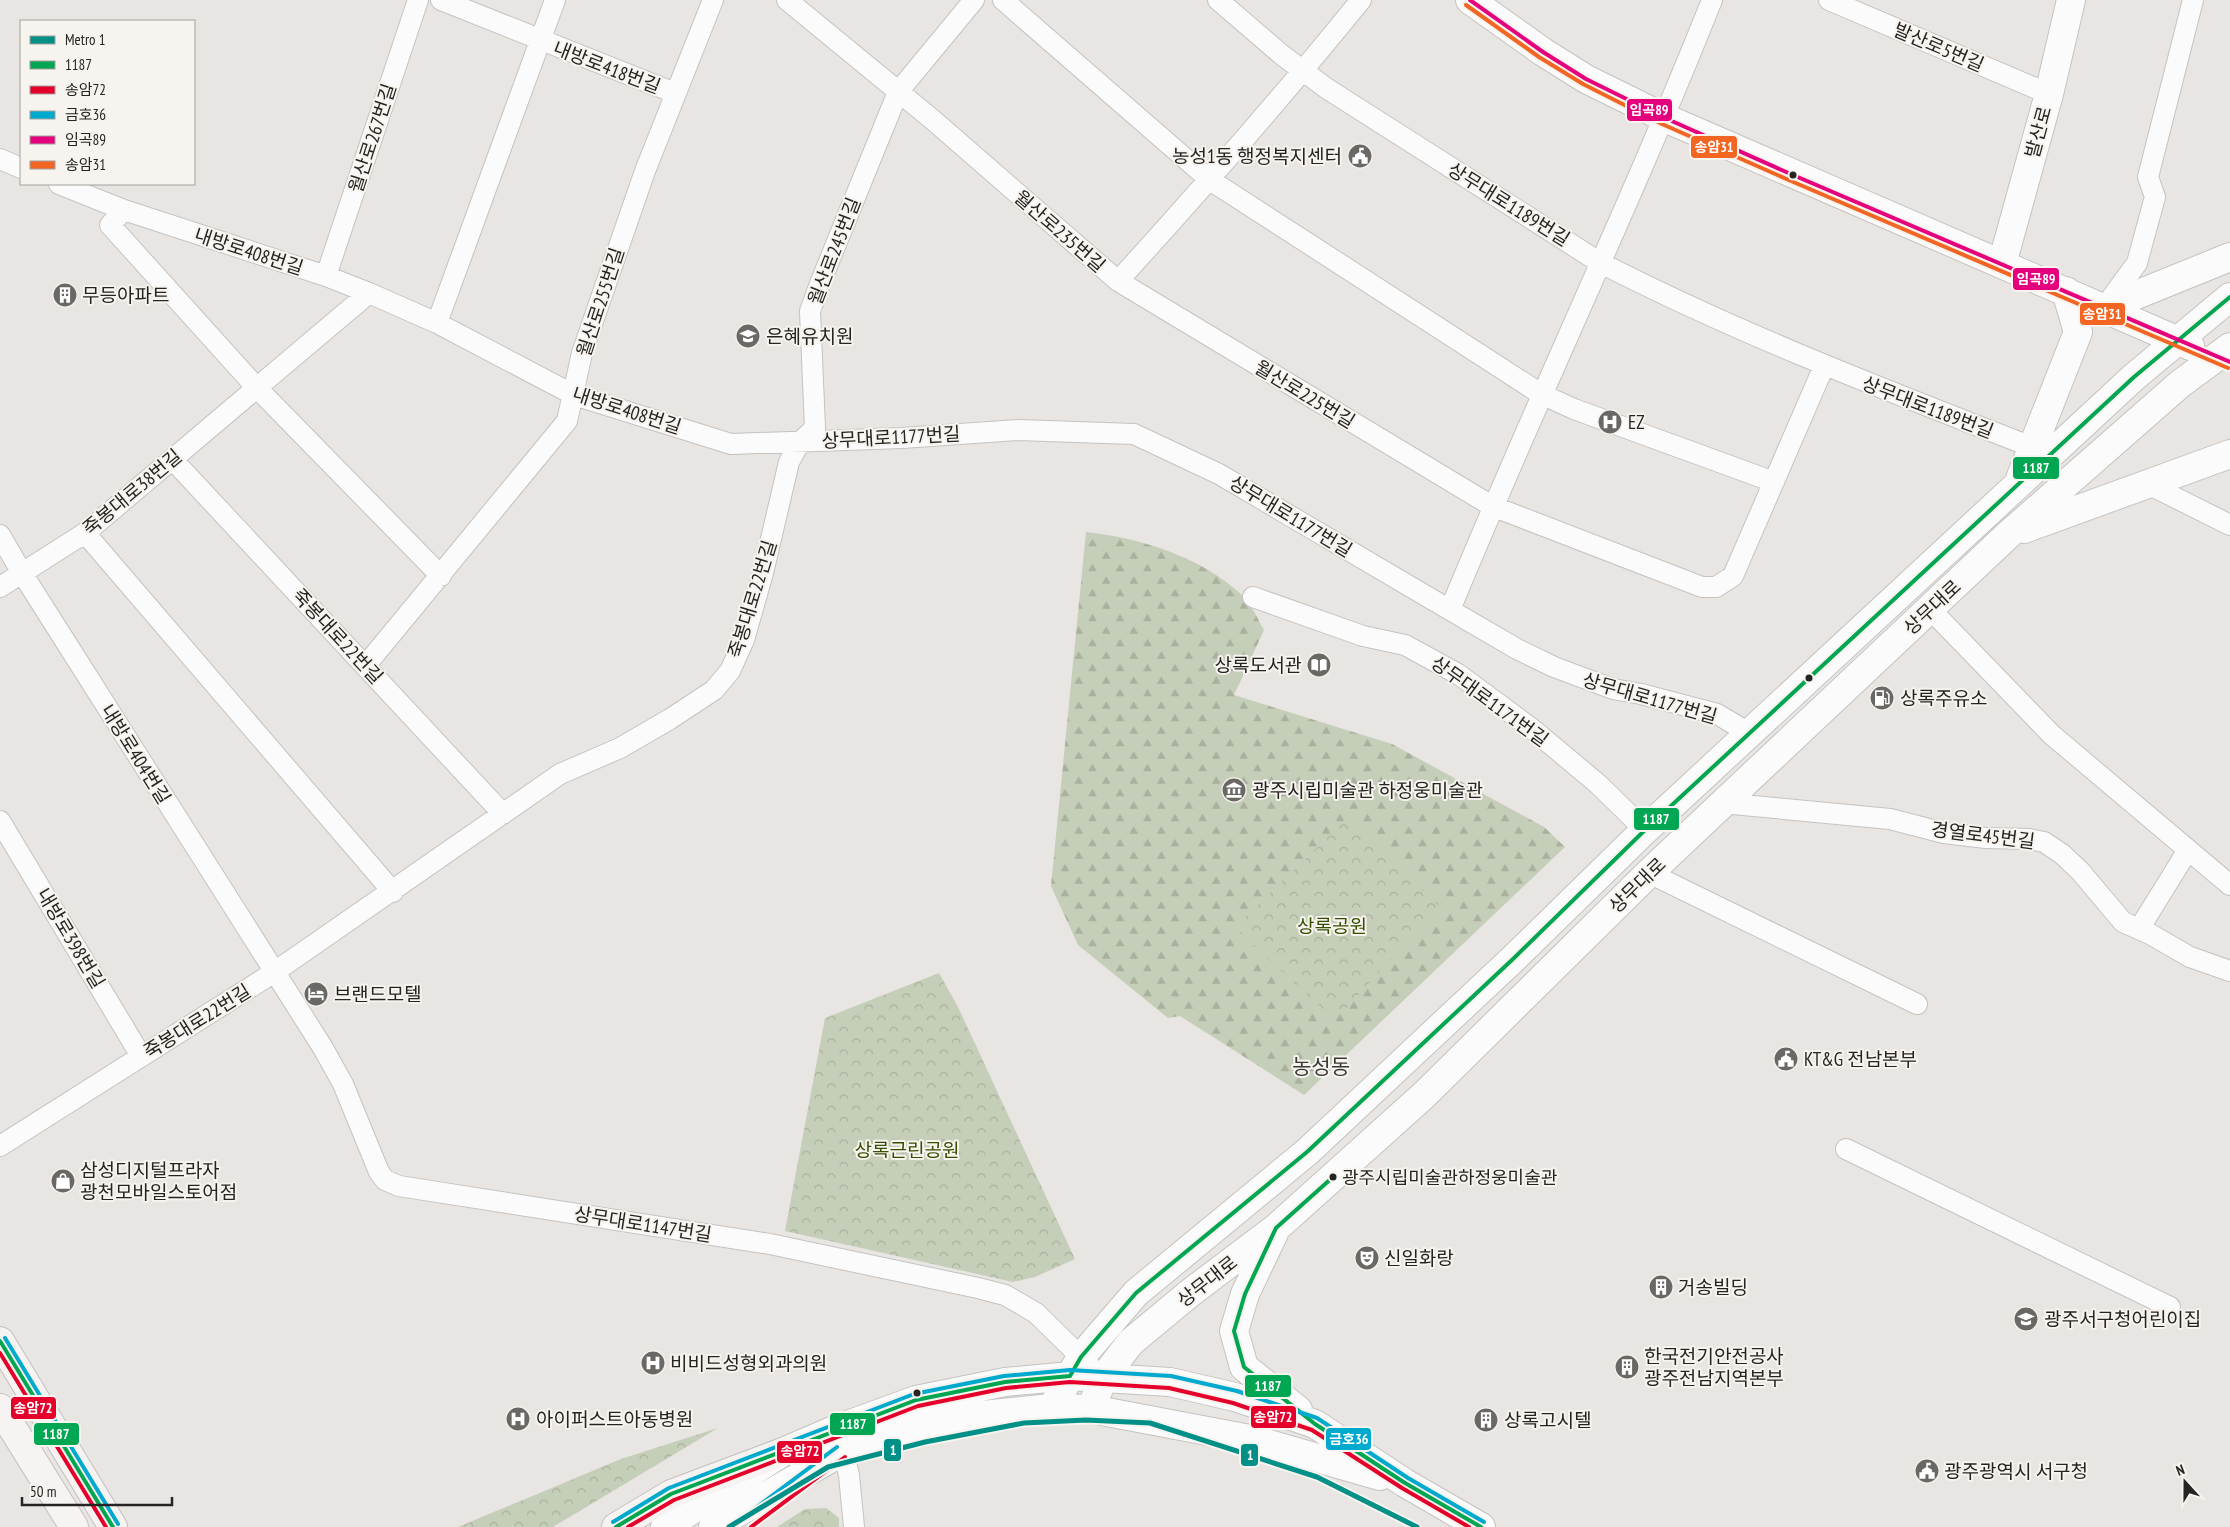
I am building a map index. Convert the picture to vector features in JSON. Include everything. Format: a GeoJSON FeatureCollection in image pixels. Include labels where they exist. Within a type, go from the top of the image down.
{"type":"FeatureCollection","features":[{"type":"Feature","properties":{"kind":"main road"},"geometry":{"type":"LineString","coordinates":[[0,1341],[113,1527]]}},
{"type":"Feature","properties":{"kind":"main road"},"geometry":{"type":"LineString","coordinates":[[0,1408],[74,1527]]}},
{"type":"Feature","properties":{"kind":"main road"},"geometry":{"type":"LineString","coordinates":[[616,1527],[671,1494],[783,1452]]}},
{"type":"Feature","properties":{"kind":"street","name":"월산로267번길"},"geometry":{"type":"LineString","coordinates":[[326,276],[418,0]]}},
{"type":"Feature","properties":{"kind":"street","name":"내방로418번길"},"geometry":{"type":"LineString","coordinates":[[441,0],[675,93]]}},
{"type":"Feature","properties":{"kind":"street","name":"내방로418번길"},"geometry":{"type":"LineString","coordinates":[[540,40],[555,0]]}},
{"type":"Feature","properties":{"kind":"street","name":"월산로255번길"},"geometry":{"type":"LineString","coordinates":[[366,666],[567,421],[582,353],[645,171],[713,0]]}},
{"type":"Feature","properties":{"kind":"street"},"geometry":{"type":"LineString","coordinates":[[787,0],[898,92]]}},
{"type":"Feature","properties":{"kind":"street","name":"월산로245번길"},"geometry":{"type":"LineString","coordinates":[[800,442],[815,428],[810,311],[898,92],[974,0]]}},
{"type":"Feature","properties":{"kind":"street"},"geometry":{"type":"LineString","coordinates":[[1003,0],[1210,180],[1541,394],[1574,409],[1774,482],[1824,366]]}},
{"type":"Feature","properties":{"kind":"street","name":"상무대로1189번길"},"geometry":{"type":"LineString","coordinates":[[1218,0],[1303,72],[1599,262],[1645,286],[1824,366],[2032,447]]}},
{"type":"Feature","properties":{"kind":"street","name":"월산로235번길"},"geometry":{"type":"LineString","coordinates":[[898,92],[933,120],[1118,282],[1210,180],[1303,72],[1361,0]]}},
{"type":"Feature","properties":{"kind":"street"},"geometry":{"type":"LineString","coordinates":[[1470,0],[1535,47],[1586,80],[1665,118],[1793,176],[2066,291],[2176,340],[2226,356]]}},
{"type":"Feature","properties":{"kind":"street"},"geometry":{"type":"LineString","coordinates":[[1450,610],[1492,506],[1599,262],[1665,118],[1712,0]]}},
{"type":"Feature","properties":{"kind":"street","name":"발산로5번길"},"geometry":{"type":"LineString","coordinates":[[1829,0],[2049,94]]}},
{"type":"Feature","properties":{"kind":"street","name":"발산로"},"geometry":{"type":"LineString","coordinates":[[2002,264],[2049,94],[2071,0]]}},
{"type":"Feature","properties":{"kind":"street"},"geometry":{"type":"LineString","coordinates":[[2104,308],[2137,262],[2155,197],[2148,177],[2194,0]]}},
{"type":"Feature","properties":{"kind":"street"},"geometry":{"type":"LineString","coordinates":[[437,323],[540,40]]}},
{"type":"Feature","properties":{"kind":"street"},"geometry":{"type":"LineString","coordinates":[[0,159],[20,168]]}},
{"type":"Feature","properties":{"kind":"street","name":"내방로408번길"},"geometry":{"type":"LineString","coordinates":[[62,185],[124,210],[326,276],[369,293],[437,323],[574,395],[731,444],[800,442]]}},
{"type":"Feature","properties":{"kind":"street"},"geometry":{"type":"LineString","coordinates":[[124,210],[110,225],[256,387],[441,576]]}},
{"type":"Feature","properties":{"kind":"street"},"geometry":{"type":"LineString","coordinates":[[2104,308],[2230,257]]}},
{"type":"Feature","properties":{"kind":"street","name":"월산로225번길"},"geometry":{"type":"LineString","coordinates":[[1118,282],[1492,506],[1702,587],[1716,587],[1733,576],[1774,482]]}},
{"type":"Feature","properties":{"kind":"street"},"geometry":{"type":"LineString","coordinates":[[2017,485],[2078,332],[2066,291]]}},
{"type":"Feature","properties":{"kind":"street","name":"죽봉대로38번길"},"geometry":{"type":"LineString","coordinates":[[0,587],[86,533],[369,293]]}},
{"type":"Feature","properties":{"kind":"street","name":"상무대로"},"geometry":{"type":"LineString","coordinates":[[1052,1408],[1075,1366],[1136,1293],[1307,1152],[1513,959],[1645,830],[1749,733],[2176,340],[2230,297]]}},
{"type":"Feature","properties":{"kind":"street","name":"상무대로"},"geometry":{"type":"LineString","coordinates":[[1092,1409],[1103,1378],[1131,1342],[1190,1293],[1276,1228],[1424,1096],[1649,873],[2009,534],[2180,384],[2226,356]]}},
{"type":"Feature","properties":{"kind":"street","name":"상무대로1177번길"},"geometry":{"type":"LineString","coordinates":[[800,442],[1018,430],[1134,434],[1219,474],[1516,649],[1576,676],[1613,688],[1717,714],[1749,733]]}},
{"type":"Feature","properties":{"kind":"street","name":"죽봉대로22번길"},"geometry":{"type":"LineString","coordinates":[[0,1146],[273,973],[560,774],[620,748],[670,719],[714,690],[730,672],[744,640],[761,583],[789,462],[800,442]]}},
{"type":"Feature","properties":{"kind":"street"},"geometry":{"type":"LineString","coordinates":[[2009,534],[2230,454]]}},
{"type":"Feature","properties":{"kind":"street","name":"죽봉대로22번길"},"geometry":{"type":"LineString","coordinates":[[173,460],[503,814]]}},
{"type":"Feature","properties":{"kind":"street"},"geometry":{"type":"LineString","coordinates":[[2148,484],[2230,525]]}},
{"type":"Feature","properties":{"kind":"street"},"geometry":{"type":"LineString","coordinates":[[86,533],[392,892]]}},
{"type":"Feature","properties":{"kind":"street","name":"내방로404번길"},"geometry":{"type":"LineString","coordinates":[[0,535],[22,574],[273,973]]}},
{"type":"Feature","properties":{"kind":"street","name":"상무대로1171번길"},"geometry":{"type":"LineString","coordinates":[[1254,598],[1364,636],[1405,645],[1458,674],[1531,728],[1598,784],[1645,830]]}},
{"type":"Feature","properties":{"kind":"street"},"geometry":{"type":"LineString","coordinates":[[1930,609],[2052,736],[2230,885]]}},
{"type":"Feature","properties":{"kind":"street","name":"경열로45번길"},"geometry":{"type":"LineString","coordinates":[[1722,803],[1890,819],[1944,833],[1986,838],[2029,839],[2044,842],[2062,854],[2080,871],[2122,922],[2139,929],[2190,957],[2230,971]]}},
{"type":"Feature","properties":{"kind":"street","name":"내방로398번길"},"geometry":{"type":"LineString","coordinates":[[0,821],[141,1056]]}},
{"type":"Feature","properties":{"kind":"street"},"geometry":{"type":"LineString","coordinates":[[2139,929],[2188,850]]}},
{"type":"Feature","properties":{"kind":"street"},"geometry":{"type":"LineString","coordinates":[[1649,873],[1917,1004]]}},
{"type":"Feature","properties":{"kind":"street","name":"상무대로1147번길"},"geometry":{"type":"LineString","coordinates":[[273,973],[323,1048],[343,1084],[372,1156],[386,1180],[399,1186],[770,1244],[1005,1295],[1036,1313],[1075,1366]]}},
{"type":"Feature","properties":{"kind":"street"},"geometry":{"type":"LineString","coordinates":[[1846,1149],[2170,1307]]}},
{"type":"Feature","properties":{"kind":"street"},"geometry":{"type":"LineString","coordinates":[[1276,1228],[1245,1294],[1234,1331],[1244,1367],[1315,1424],[1405,1483],[1482,1527]]}},
{"type":"Feature","properties":{"kind":"street"},"geometry":{"type":"LineString","coordinates":[[665,1527],[783,1452],[834,1430],[916,1400],[1075,1366],[1103,1378],[1170,1382],[1235,1397],[1315,1424]]}},
{"type":"Feature","properties":{"kind":"street"},"geometry":{"type":"LineString","coordinates":[[712,1527],[842,1451],[895,1433],[963,1418],[1052,1408],[1092,1409],[1255,1440],[1405,1483]]}},
{"type":"Feature","properties":{"kind":"street"},"geometry":{"type":"LineString","coordinates":[[741,1527],[842,1451]]}},
{"type":"Feature","properties":{"kind":"street"},"geometry":{"type":"LineString","coordinates":[[842,1451],[849,1475],[854,1527]]}},
{"type":"Feature","properties":{"kind":"green space"},"geometry":{"type":"Polygon","coordinates":[[[1086,532],[1128,539],[1190,560],[1228,583],[1247,600],[1264,630],[1234,695],[1392,744],[1544,827],[1565,847],[1304,1095],[1180,1016],[1168,1018],[1078,945],[1051,886],[1086,532]]]}},
{"type":"Feature","properties":{"kind":"green space","name":"상록공원"},"geometry":{"type":"Polygon","coordinates":[[[1349,817],[1443,910],[1380,971],[1345,1010],[1323,1009],[1235,927],[1349,817]]]}},
{"type":"Feature","properties":{"kind":"green space","name":"상록근린공원"},"geometry":{"type":"Polygon","coordinates":[[[939,973],[958,1007],[1075,1259],[1035,1277],[1013,1282],[785,1231],[825,1018],[939,973]]]}},
{"type":"Feature","properties":{"kind":"green space"},"geometry":{"type":"Polygon","coordinates":[[[718,1428],[553,1527],[458,1527],[621,1459],[718,1428]]]}},
{"type":"Feature","properties":{"kind":"green space"},"geometry":{"type":"Polygon","coordinates":[[[826,1508],[839,1518],[839,1527],[777,1527],[805,1509],[826,1508]]]}},
{"type":"Feature","properties":{"kind":"metro line","name":"1"},"geometry":{"type":"LineString","coordinates":[[729,1527],[828,1467],[925,1442],[1024,1423],[1086,1420],[1150,1423],[1317,1477],[1417,1527]]}},
{"type":"Feature","properties":{"kind":"transit line","name":"임곡89"},"geometry":{"type":"LineString","coordinates":[[1470,0],[1543,52],[1586,79],[1665,118],[1793,175],[2230,362]]}},
{"type":"Feature","properties":{"kind":"transit line","name":"송암31"},"geometry":{"type":"LineString","coordinates":[[1466,5],[1539,57],[1583,84],[1662,124],[2228,368]]}},
{"type":"Feature","properties":{"kind":"transit line","name":"1187"},"geometry":{"type":"LineString","coordinates":[[616,1527],[671,1494],[916,1400],[1005,1382],[1070,1376],[1081,1357],[1136,1293],[1307,1152],[1513,959],[1645,830],[2134,377],[2230,297]]}},
{"type":"Feature","properties":{"kind":"transit line","name":"1187"},"geometry":{"type":"LineString","coordinates":[[1333,1177],[1276,1228],[1245,1294],[1234,1331],[1244,1367],[1315,1424],[1405,1483],[1481,1527]]}},
{"type":"Feature","properties":{"kind":"transit line","name":"금호36"},"geometry":{"type":"LineString","coordinates":[[5,1338],[118,1524]]}},
{"type":"Feature","properties":{"kind":"transit line","name":"1187"},"geometry":{"type":"LineString","coordinates":[[0,1341],[113,1527]]}},
{"type":"Feature","properties":{"kind":"transit line","name":"송암72"},"geometry":{"type":"LineString","coordinates":[[0,1353],[106,1527]]}},
{"type":"Feature","properties":{"kind":"transit line","name":"금호36"},"geometry":{"type":"LineString","coordinates":[[613,1522],[669,1488],[914,1394],[1004,1376],[1070,1370],[1171,1376],[1237,1391],[1317,1418],[1408,1478],[1484,1522]]}},
{"type":"Feature","properties":{"kind":"transit line","name":"송암72"},"geometry":{"type":"LineString","coordinates":[[628,1527],[674,1500],[918,1406],[1006,1388],[1070,1382],[1169,1388],[1233,1403],[1312,1430],[1402,1488],[1469,1527]]}},
{"type":"Feature","properties":{"kind":"transit line","name":"금호36"},"geometry":{"type":"LineString","coordinates":[[737,1522],[837,1447]]}},
{"type":"Feature","properties":{"kind":"transit line","name":"송암72"},"geometry":{"type":"LineString","coordinates":[[751,1527],[845,1457]]}},
{"type":"Feature","properties":{"kind":"place","name":"농성1동 행정복지센터"},"geometry":{"type":"Point","coordinates":[1360,156]}},
{"type":"Feature","properties":{"kind":"place","name":"무등아파트"},"geometry":{"type":"Point","coordinates":[65,295]}},
{"type":"Feature","properties":{"kind":"place","name":"은혜유치원"},"geometry":{"type":"Point","coordinates":[748,336]}},
{"type":"Feature","properties":{"kind":"place","name":"EZ"},"geometry":{"type":"Point","coordinates":[1610,422]}},
{"type":"Feature","properties":{"kind":"place","name":"상록도서관"},"geometry":{"type":"Point","coordinates":[1319,665]}},
{"type":"Feature","properties":{"kind":"place","name":"상록주유소"},"geometry":{"type":"Point","coordinates":[1882,698]}},
{"type":"Feature","properties":{"kind":"place","name":"광주시립미술관 하정웅미술관"},"geometry":{"type":"Point","coordinates":[1234,790]}},
{"type":"Feature","properties":{"kind":"place","name":"브랜드모텔"},"geometry":{"type":"Point","coordinates":[316,994]}},
{"type":"Feature","properties":{"kind":"place","name":"KT&G 전남본부"},"geometry":{"type":"Point","coordinates":[1786,1059]}},
{"type":"Feature","properties":{"kind":"place","name":"광주시립미술관하정웅미술관"},"geometry":{"type":"Point","coordinates":[1333,1177]}},
{"type":"Feature","properties":{"kind":"place","name":"삼성디지털프라자 광천모바일스토어점"},"geometry":{"type":"Point","coordinates":[63,1181]}},
{"type":"Feature","properties":{"kind":"place","name":"신일화랑"},"geometry":{"type":"Point","coordinates":[1367,1258]}},
{"type":"Feature","properties":{"kind":"place","name":"거송빌딩"},"geometry":{"type":"Point","coordinates":[1661,1287]}},
{"type":"Feature","properties":{"kind":"place","name":"광주서구청어린이집"},"geometry":{"type":"Point","coordinates":[2026,1319]}},
{"type":"Feature","properties":{"kind":"place","name":"비비드성형외과의원"},"geometry":{"type":"Point","coordinates":[653,1363]}},
{"type":"Feature","properties":{"kind":"place","name":"한국전기안전공사 광주전남지역본부"},"geometry":{"type":"Point","coordinates":[1627,1367]}},
{"type":"Feature","properties":{"kind":"place","name":"아이퍼스트아동병원"},"geometry":{"type":"Point","coordinates":[518,1419]}},
{"type":"Feature","properties":{"kind":"place","name":"상록고시텔"},"geometry":{"type":"Point","coordinates":[1486,1420]}},
{"type":"Feature","properties":{"kind":"place","name":"광주광역시 서구청"},"geometry":{"type":"Point","coordinates":[1927,1471]}},
{"type":"Feature","properties":{"kind":"district","name":"농성동"},"geometry":{"type":"Point","coordinates":[1321,1067]}}]}
